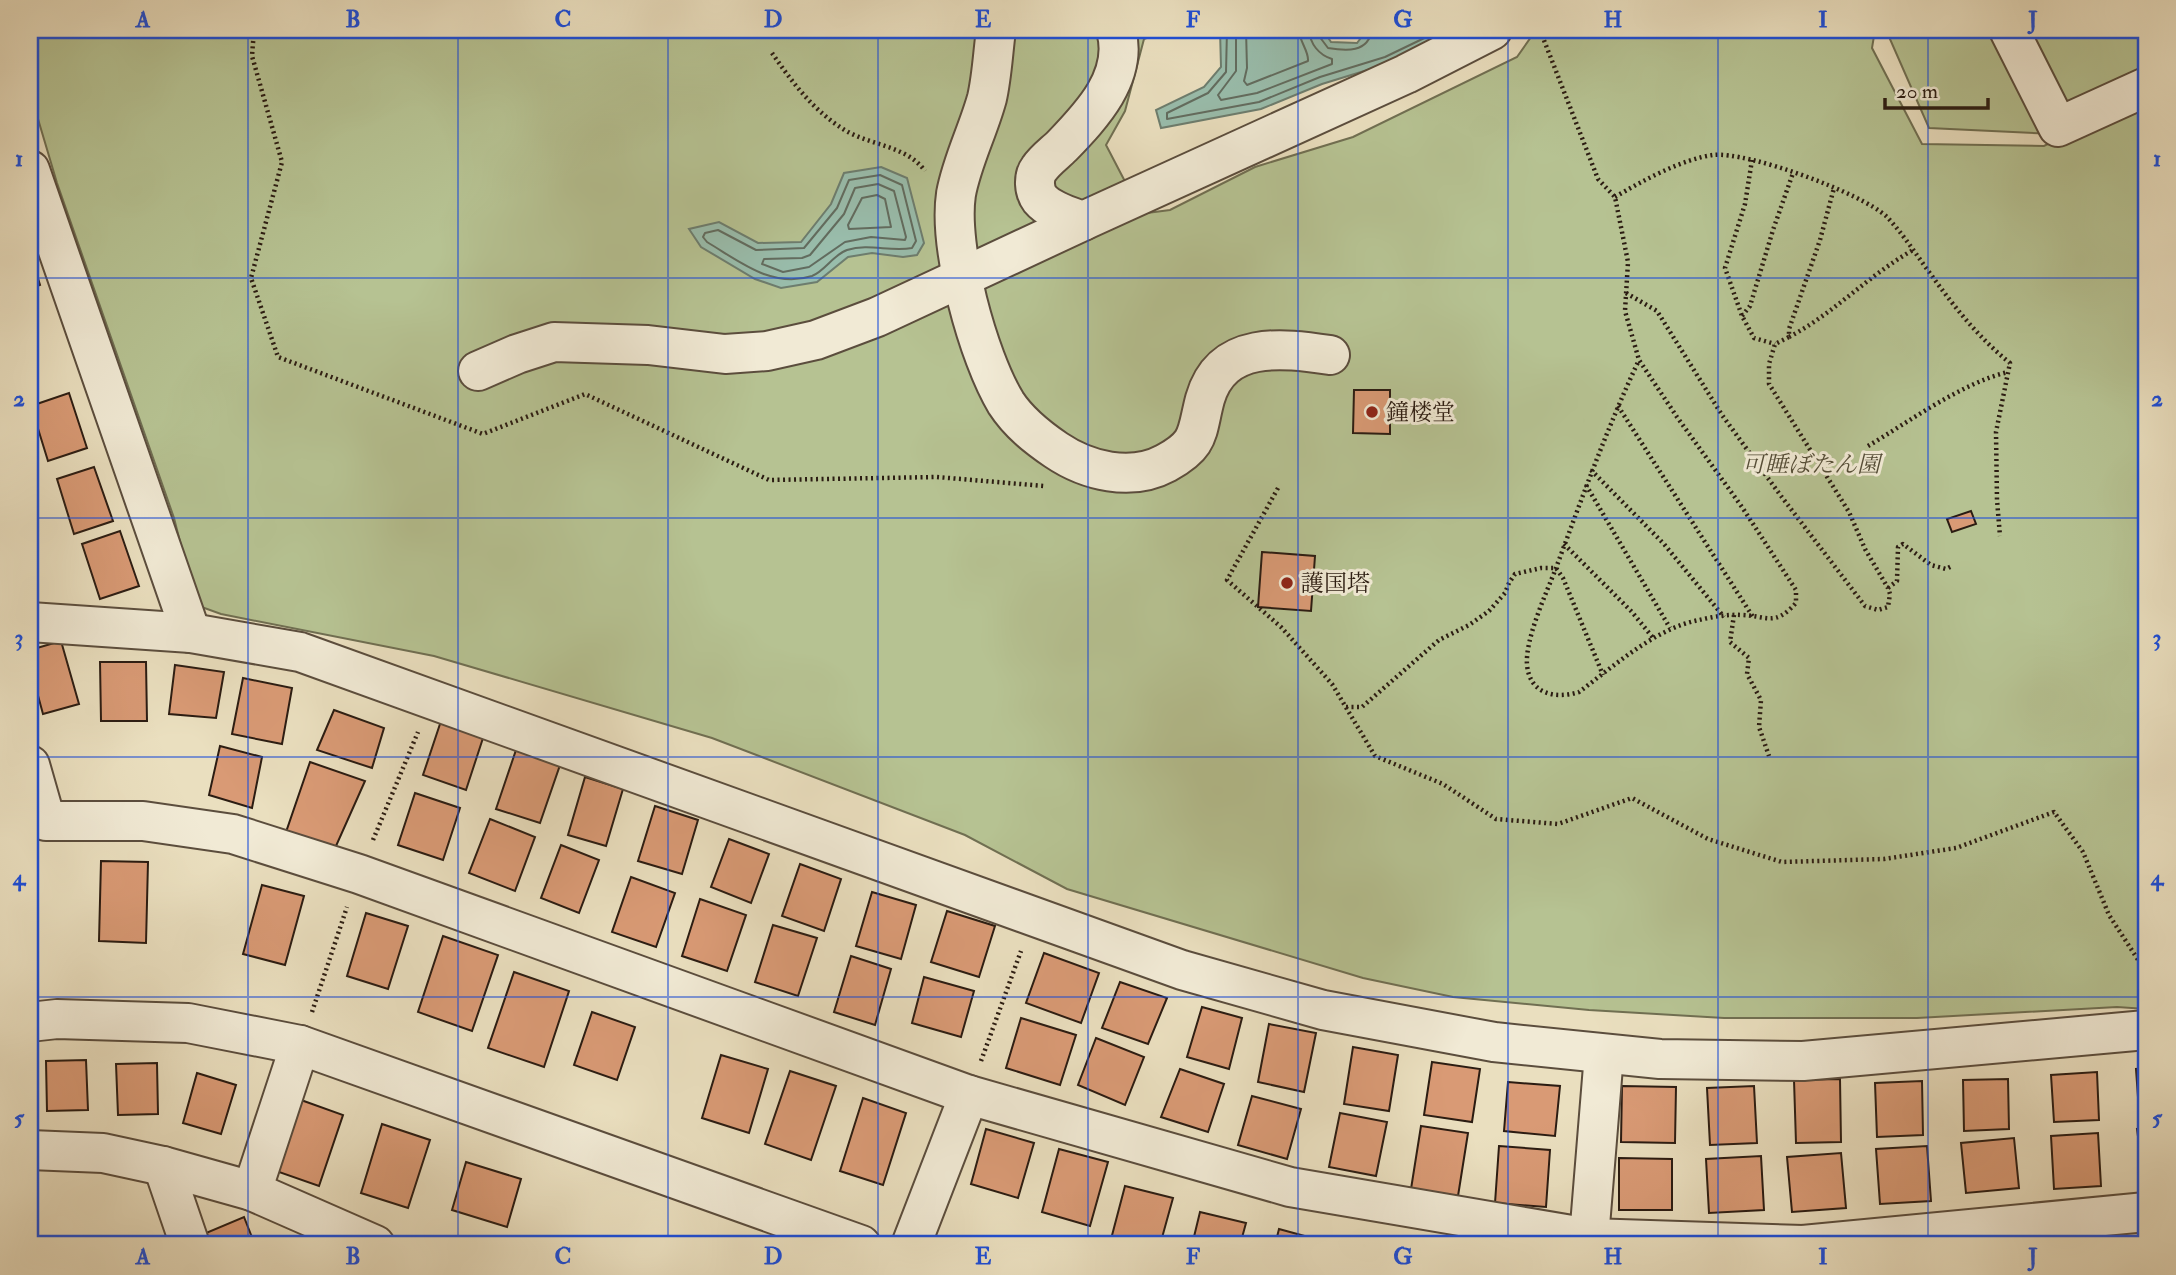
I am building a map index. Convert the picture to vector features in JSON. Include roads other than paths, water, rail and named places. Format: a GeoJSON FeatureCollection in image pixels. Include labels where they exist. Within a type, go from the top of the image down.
{"type":"FeatureCollection","features":[{"type":"Feature","properties":{"kind":"street"},"geometry":{"type":"LineString","coordinates":[[996,30],[987,97],[962,167],[956,194],[954,217],[957,256],[971,314],[990,370],[1007,404],[1030,432],[1074,463],[1128,475],[1163,465],[1194,442],[1212,382],[1224,365],[1263,350],[1292,349],[1330,355]]}},
{"type":"Feature","properties":{"kind":"street"},"geometry":{"type":"LineString","coordinates":[[1083,221],[1052,209],[1039,198],[1035,185],[1037,171],[1083,124],[1104,96],[1118,68],[1120,53],[1116,30]]}},
{"type":"Feature","properties":{"kind":"street"},"geometry":{"type":"LineString","coordinates":[[478,371],[554,342],[648,345],[724,354],[767,351],[816,340],[877,317],[1394,80],[1492,30]]}},
{"type":"Feature","properties":{"kind":"street"},"geometry":{"type":"LineString","coordinates":[[2009,30],[2058,127],[2146,86]]}},
{"type":"Feature","properties":{"kind":"street"},"geometry":{"type":"LineString","coordinates":[[30,170],[191,634]]}},
{"type":"Feature","properties":{"kind":"street"},"geometry":{"type":"LineString","coordinates":[[30,622],[191,634],[300,652],[1182,970],[1323,1010],[1494,1042],[1660,1059],[1803,1061],[2146,1030]]}},
{"type":"Feature","properties":{"kind":"street"},"geometry":{"type":"LineString","coordinates":[[30,765],[38,822],[143,821],[233,834],[359,874],[969,1095],[1290,1187],[1589,1238],[1803,1245],[2146,1212]]}},
{"type":"Feature","properties":{"kind":"street"},"geometry":{"type":"LineString","coordinates":[[30,1022],[57,1019],[188,1023],[300,1045],[862,1245]]}},
{"type":"Feature","properties":{"kind":"street"},"geometry":{"type":"LineString","coordinates":[[252,1191],[300,1045]]}},
{"type":"Feature","properties":{"kind":"street"},"geometry":{"type":"LineString","coordinates":[[1589,1238],[1604,1054]]}},
{"type":"Feature","properties":{"kind":"street"},"geometry":{"type":"LineString","coordinates":[[911,1245],[969,1095]]}},
{"type":"Feature","properties":{"kind":"street"},"geometry":{"type":"LineString","coordinates":[[30,1150],[103,1153],[163,1166],[252,1191],[375,1245]]}},
{"type":"Feature","properties":{"kind":"street"},"geometry":{"type":"LineString","coordinates":[[163,1166],[190,1245]]}},
{"type":"Feature","properties":{"kind":"water"},"geometry":{"type":"Polygon","coordinates":[[[1220,30],[1323,30],[1331,42],[1357,43],[1367,30],[1457,30],[1387,64],[1322,84],[1261,109],[1161,128],[1156,110],[1204,87],[1221,67],[1220,30]]]}},
{"type":"Feature","properties":{"kind":"water"},"geometry":{"type":"Polygon","coordinates":[[[881,167],[907,178],[924,243],[917,255],[903,257],[872,253],[848,257],[817,282],[781,288],[755,279],[701,247],[689,229],[719,222],[758,243],[801,242],[831,204],[844,173],[881,167]]]}},
{"type":"Feature","properties":{"kind":"place","name":"鐘楼堂"},"geometry":{"type":"Point","coordinates":[1372,412]}},
{"type":"Feature","properties":{"kind":"place","name":"護国塔"},"geometry":{"type":"Point","coordinates":[1287,583]}},
{"type":"Feature","properties":{"kind":"park label","name":"可睡ぼたん園"},"geometry":{"type":"Point","coordinates":[1811,464]}}]}
